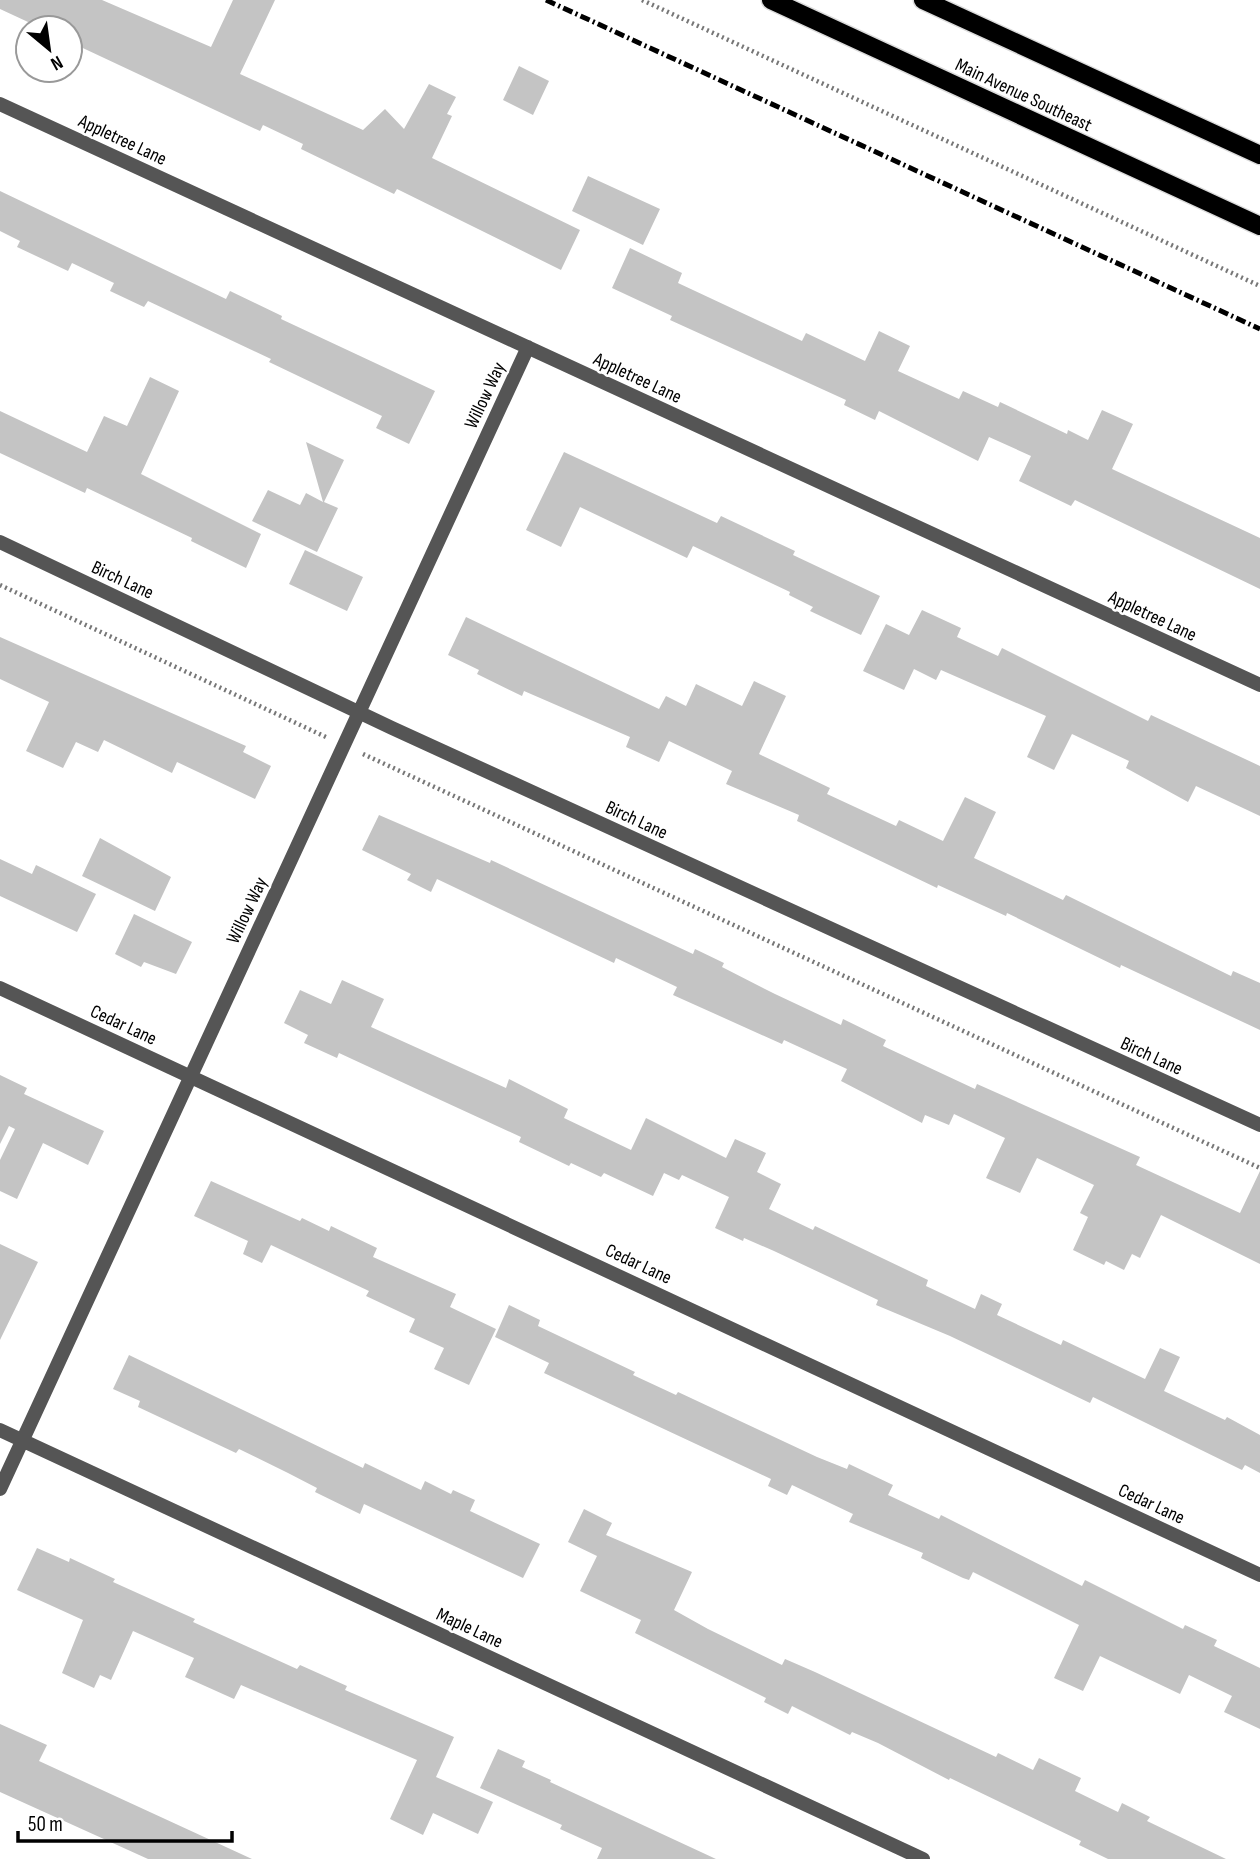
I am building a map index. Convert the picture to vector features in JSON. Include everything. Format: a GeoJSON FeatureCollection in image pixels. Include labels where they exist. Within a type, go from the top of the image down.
{"type":"FeatureCollection","features":[{"type":"Feature","properties":{"kind":"main road","name":"Main Avenue Southeast"},"geometry":{"type":"LineString","coordinates":[[771,0],[1260,226]]}},
{"type":"Feature","properties":{"kind":"main road"},"geometry":{"type":"LineString","coordinates":[[923,0],[1260,155]]}},
{"type":"Feature","properties":{"kind":"street","name":"Appletree Lane"},"geometry":{"type":"LineString","coordinates":[[0,104],[1260,685]]}},
{"type":"Feature","properties":{"kind":"street","name":"Willow Way"},"geometry":{"type":"LineString","coordinates":[[0,1489],[528,347]]}},
{"type":"Feature","properties":{"kind":"street","name":"Birch Lane"},"geometry":{"type":"LineString","coordinates":[[0,542],[359,712],[1260,1125]]}},
{"type":"Feature","properties":{"kind":"street","name":"Cedar Lane"},"geometry":{"type":"LineString","coordinates":[[0,988],[1260,1575]]}},
{"type":"Feature","properties":{"kind":"street","name":"Maple Lane"},"geometry":{"type":"LineString","coordinates":[[0,1430],[923,1859]]}},
{"type":"Feature","properties":{"kind":"path"},"geometry":{"type":"LineString","coordinates":[[642,0],[1260,286]]}},
{"type":"Feature","properties":{"kind":"path"},"geometry":{"type":"LineString","coordinates":[[0,585],[1260,1168]]}},
{"type":"Feature","properties":{"kind":"building"},"geometry":{"type":"Polygon","coordinates":[[[0,0],[102,0],[211,47],[233,0],[275,0],[240,74],[363,130],[385,109],[404,129],[429,84],[456,97],[447,114],[452,116],[432,158],[580,230],[561,270],[397,189],[394,194],[301,149],[303,144],[263,125],[260,131],[84,49],[84,14],[14,15],[0,9],[0,0]]]}},
{"type":"Feature","properties":{"kind":"building"},"geometry":{"type":"Polygon","coordinates":[[[519,66],[549,81],[533,115],[503,100],[519,66]]]}},
{"type":"Feature","properties":{"kind":"building"},"geometry":{"type":"Polygon","coordinates":[[[588,176],[660,209],[643,245],[572,211],[588,176]]]}},
{"type":"Feature","properties":{"kind":"building"},"geometry":{"type":"Polygon","coordinates":[[[0,191],[226,299],[230,291],[282,316],[281,319],[435,391],[409,444],[376,428],[382,416],[269,362],[271,359],[148,301],[144,307],[110,291],[114,283],[72,263],[68,271],[17,247],[20,241],[0,231],[0,191]]]}},
{"type":"Feature","properties":{"kind":"building"},"geometry":{"type":"Polygon","coordinates":[[[630,248],[682,273],[678,283],[802,341],[806,333],[865,361],[879,331],[910,346],[898,371],[959,399],[963,391],[998,407],[1000,402],[1067,434],[1068,430],[1088,440],[1102,410],[1133,424],[1112,469],[1260,538],[1260,589],[1075,500],[1071,506],[1019,481],[1031,456],[989,437],[978,461],[879,411],[875,420],[844,405],[846,400],[670,320],[672,316],[612,288],[630,248]]]}},
{"type":"Feature","properties":{"kind":"building"},"geometry":{"type":"Polygon","coordinates":[[[150,377],[179,391],[141,474],[261,534],[246,568],[191,541],[192,538],[87,488],[85,493],[0,453],[0,411],[87,452],[104,416],[127,426],[150,377]]]}},
{"type":"Feature","properties":{"kind":"building"},"geometry":{"type":"Polygon","coordinates":[[[306,442],[344,460],[324,502],[338,508],[317,552],[252,521],[268,490],[300,505],[306,493],[323,502],[306,442]]]}},
{"type":"Feature","properties":{"kind":"building"},"geometry":{"type":"Polygon","coordinates":[[[564,452],[717,523],[721,516],[795,551],[793,555],[880,596],[861,635],[810,611],[813,607],[789,595],[790,592],[693,546],[687,558],[580,507],[561,547],[526,530],[564,452]]]}},
{"type":"Feature","properties":{"kind":"building"},"geometry":{"type":"Polygon","coordinates":[[[305,550],[363,577],[347,611],[289,584],[305,550]]]}},
{"type":"Feature","properties":{"kind":"building"},"geometry":{"type":"Polygon","coordinates":[[[922,610],[961,628],[957,637],[998,656],[1002,648],[1148,721],[1151,715],[1260,766],[1260,816],[1196,786],[1188,802],[1126,768],[1129,761],[1072,734],[1054,770],[1027,757],[1046,716],[941,670],[936,680],[914,669],[904,690],[863,671],[886,624],[909,635],[922,610]]]}},
{"type":"Feature","properties":{"kind":"building"},"geometry":{"type":"Polygon","coordinates":[[[466,617],[659,709],[666,696],[686,706],[696,684],[742,706],[754,681],[786,696],[759,754],[830,788],[827,794],[896,826],[899,820],[943,841],[965,797],[996,812],[974,858],[1063,900],[1066,895],[1231,976],[1233,971],[1260,983],[1260,1030],[1121,965],[1120,968],[1007,913],[1006,916],[938,885],[937,888],[797,821],[799,815],[726,784],[732,771],[669,741],[659,762],[626,747],[630,737],[524,691],[522,696],[477,674],[479,670],[448,655],[466,617]]]}},
{"type":"Feature","properties":{"kind":"building"},"geometry":{"type":"Polygon","coordinates":[[[0,637],[246,746],[243,752],[271,766],[255,799],[177,762],[172,773],[104,740],[98,752],[76,742],[63,768],[26,751],[49,702],[0,679],[0,637]]]}},
{"type":"Feature","properties":{"kind":"building"},"geometry":{"type":"Polygon","coordinates":[[[379,815],[490,863],[491,860],[693,954],[695,949],[724,963],[722,967],[775,994],[841,1025],[843,1019],[886,1040],[883,1046],[975,1089],[977,1084],[1140,1157],[1136,1165],[1240,1213],[1260,1171],[1260,1264],[1161,1215],[1140,1258],[1132,1254],[1124,1270],[1106,1261],[1104,1265],[1073,1250],[1088,1217],[1080,1213],[1094,1185],[1037,1158],[1020,1193],[986,1178],[1005,1138],[954,1114],[949,1125],[925,1115],[922,1123],[841,1081],[847,1069],[784,1040],[782,1044],[673,995],[677,987],[616,958],[614,963],[437,879],[431,892],[407,880],[411,874],[362,850],[379,815]]]}},
{"type":"Feature","properties":{"kind":"building"},"geometry":{"type":"Polygon","coordinates":[[[100,838],[171,877],[155,911],[82,876],[100,838]]]}},
{"type":"Feature","properties":{"kind":"building"},"geometry":{"type":"Polygon","coordinates":[[[0,859],[32,874],[36,865],[96,894],[77,932],[0,896],[0,859]]]}},
{"type":"Feature","properties":{"kind":"building"},"geometry":{"type":"Polygon","coordinates":[[[134,914],[192,942],[176,974],[144,962],[141,967],[115,954],[134,914]]]}},
{"type":"Feature","properties":{"kind":"building"},"geometry":{"type":"Polygon","coordinates":[[[342,980],[384,999],[371,1027],[506,1088],[509,1079],[568,1109],[564,1118],[631,1150],[646,1118],[726,1158],[735,1139],[766,1153],[757,1172],[781,1184],[769,1209],[813,1230],[815,1226],[928,1280],[926,1286],[975,1309],[981,1294],[1002,1304],[997,1315],[1061,1345],[1063,1340],[1145,1379],[1160,1348],[1180,1357],[1164,1391],[1225,1420],[1227,1417],[1260,1435],[1260,1473],[1245,1465],[1242,1470],[1093,1397],[1090,1403],[950,1336],[876,1305],[878,1300],[774,1251],[715,1228],[729,1197],[682,1175],[679,1180],[664,1173],[653,1196],[604,1173],[601,1177],[571,1163],[569,1166],[519,1142],[521,1137],[339,1053],[337,1058],[304,1043],[308,1035],[284,1023],[300,990],[331,1004],[342,980]]]}},
{"type":"Feature","properties":{"kind":"building"},"geometry":{"type":"Polygon","coordinates":[[[0,1075],[27,1088],[24,1094],[104,1131],[88,1165],[43,1143],[17,1199],[0,1191],[0,1160],[15,1129],[9,1126],[0,1144],[0,1075]]]}},
{"type":"Feature","properties":{"kind":"building"},"geometry":{"type":"Polygon","coordinates":[[[211,1181],[300,1221],[302,1218],[329,1231],[331,1226],[377,1248],[373,1257],[456,1294],[450,1307],[496,1329],[469,1385],[434,1369],[444,1348],[409,1332],[415,1319],[366,1296],[369,1291],[271,1245],[262,1263],[243,1254],[248,1241],[194,1216],[211,1181]]]}},
{"type":"Feature","properties":{"kind":"building"},"geometry":{"type":"Polygon","coordinates":[[[0,1244],[38,1262],[0,1340],[0,1244]]]}},
{"type":"Feature","properties":{"kind":"building"},"geometry":{"type":"Polygon","coordinates":[[[509,1305],[540,1320],[538,1326],[635,1372],[633,1375],[676,1395],[678,1392],[817,1457],[847,1469],[849,1464],[893,1485],[888,1495],[939,1519],[941,1515],[1082,1586],[1085,1580],[1183,1629],[1185,1625],[1217,1640],[1214,1646],[1260,1668],[1260,1729],[1224,1712],[1232,1696],[1189,1675],[1180,1694],[1100,1656],[1083,1691],[1054,1678],[1079,1625],[973,1572],[969,1580],[963,1578],[921,1558],[923,1553],[849,1522],[853,1514],[792,1485],[787,1495],[768,1486],[771,1479],[544,1373],[549,1363],[495,1337],[509,1305]]]}},
{"type":"Feature","properties":{"kind":"building"},"geometry":{"type":"Polygon","coordinates":[[[129,1355],[363,1468],[365,1463],[421,1490],[425,1481],[451,1494],[453,1490],[475,1500],[470,1511],[540,1544],[523,1578],[364,1504],[360,1514],[315,1492],[317,1488],[239,1449],[236,1453],[138,1407],[140,1401],[113,1389],[129,1355]]]}},
{"type":"Feature","properties":{"kind":"building"},"geometry":{"type":"Polygon","coordinates":[[[584,1509],[612,1523],[606,1535],[692,1572],[674,1610],[708,1629],[782,1665],[785,1659],[815,1672],[996,1757],[998,1753],[1033,1770],[1039,1758],[1081,1778],[1075,1791],[1118,1812],[1122,1803],[1150,1817],[1147,1821],[1226,1859],[1108,1859],[1079,1845],[1081,1841],[950,1778],[949,1780],[878,1743],[852,1732],[850,1735],[792,1706],[788,1714],[764,1702],[766,1698],[635,1633],[641,1620],[580,1591],[597,1556],[568,1542],[584,1509]]]}},
{"type":"Feature","properties":{"kind":"building"},"geometry":{"type":"Polygon","coordinates":[[[37,1548],[69,1562],[70,1558],[115,1579],[113,1582],[195,1619],[193,1622],[297,1669],[300,1665],[347,1686],[345,1690],[454,1737],[436,1777],[493,1802],[478,1834],[433,1813],[423,1835],[390,1819],[417,1760],[241,1685],[234,1699],[185,1677],[194,1658],[133,1631],[111,1680],[100,1675],[94,1688],[62,1673],[83,1620],[17,1590],[37,1548]]]}},
{"type":"Feature","properties":{"kind":"building"},"geometry":{"type":"Polygon","coordinates":[[[0,1724],[47,1745],[39,1761],[252,1859],[148,1859],[0,1792],[0,1724]]]}},
{"type":"Feature","properties":{"kind":"building"},"geometry":{"type":"Polygon","coordinates":[[[498,1749],[525,1761],[522,1767],[551,1780],[550,1782],[716,1859],[597,1859],[602,1848],[560,1829],[562,1825],[480,1788],[498,1749]]]}},
{"type":"Feature","properties":{"kind":"railway"},"geometry":{"type":"LineString","coordinates":[[546,0],[1260,329]]}}]}
